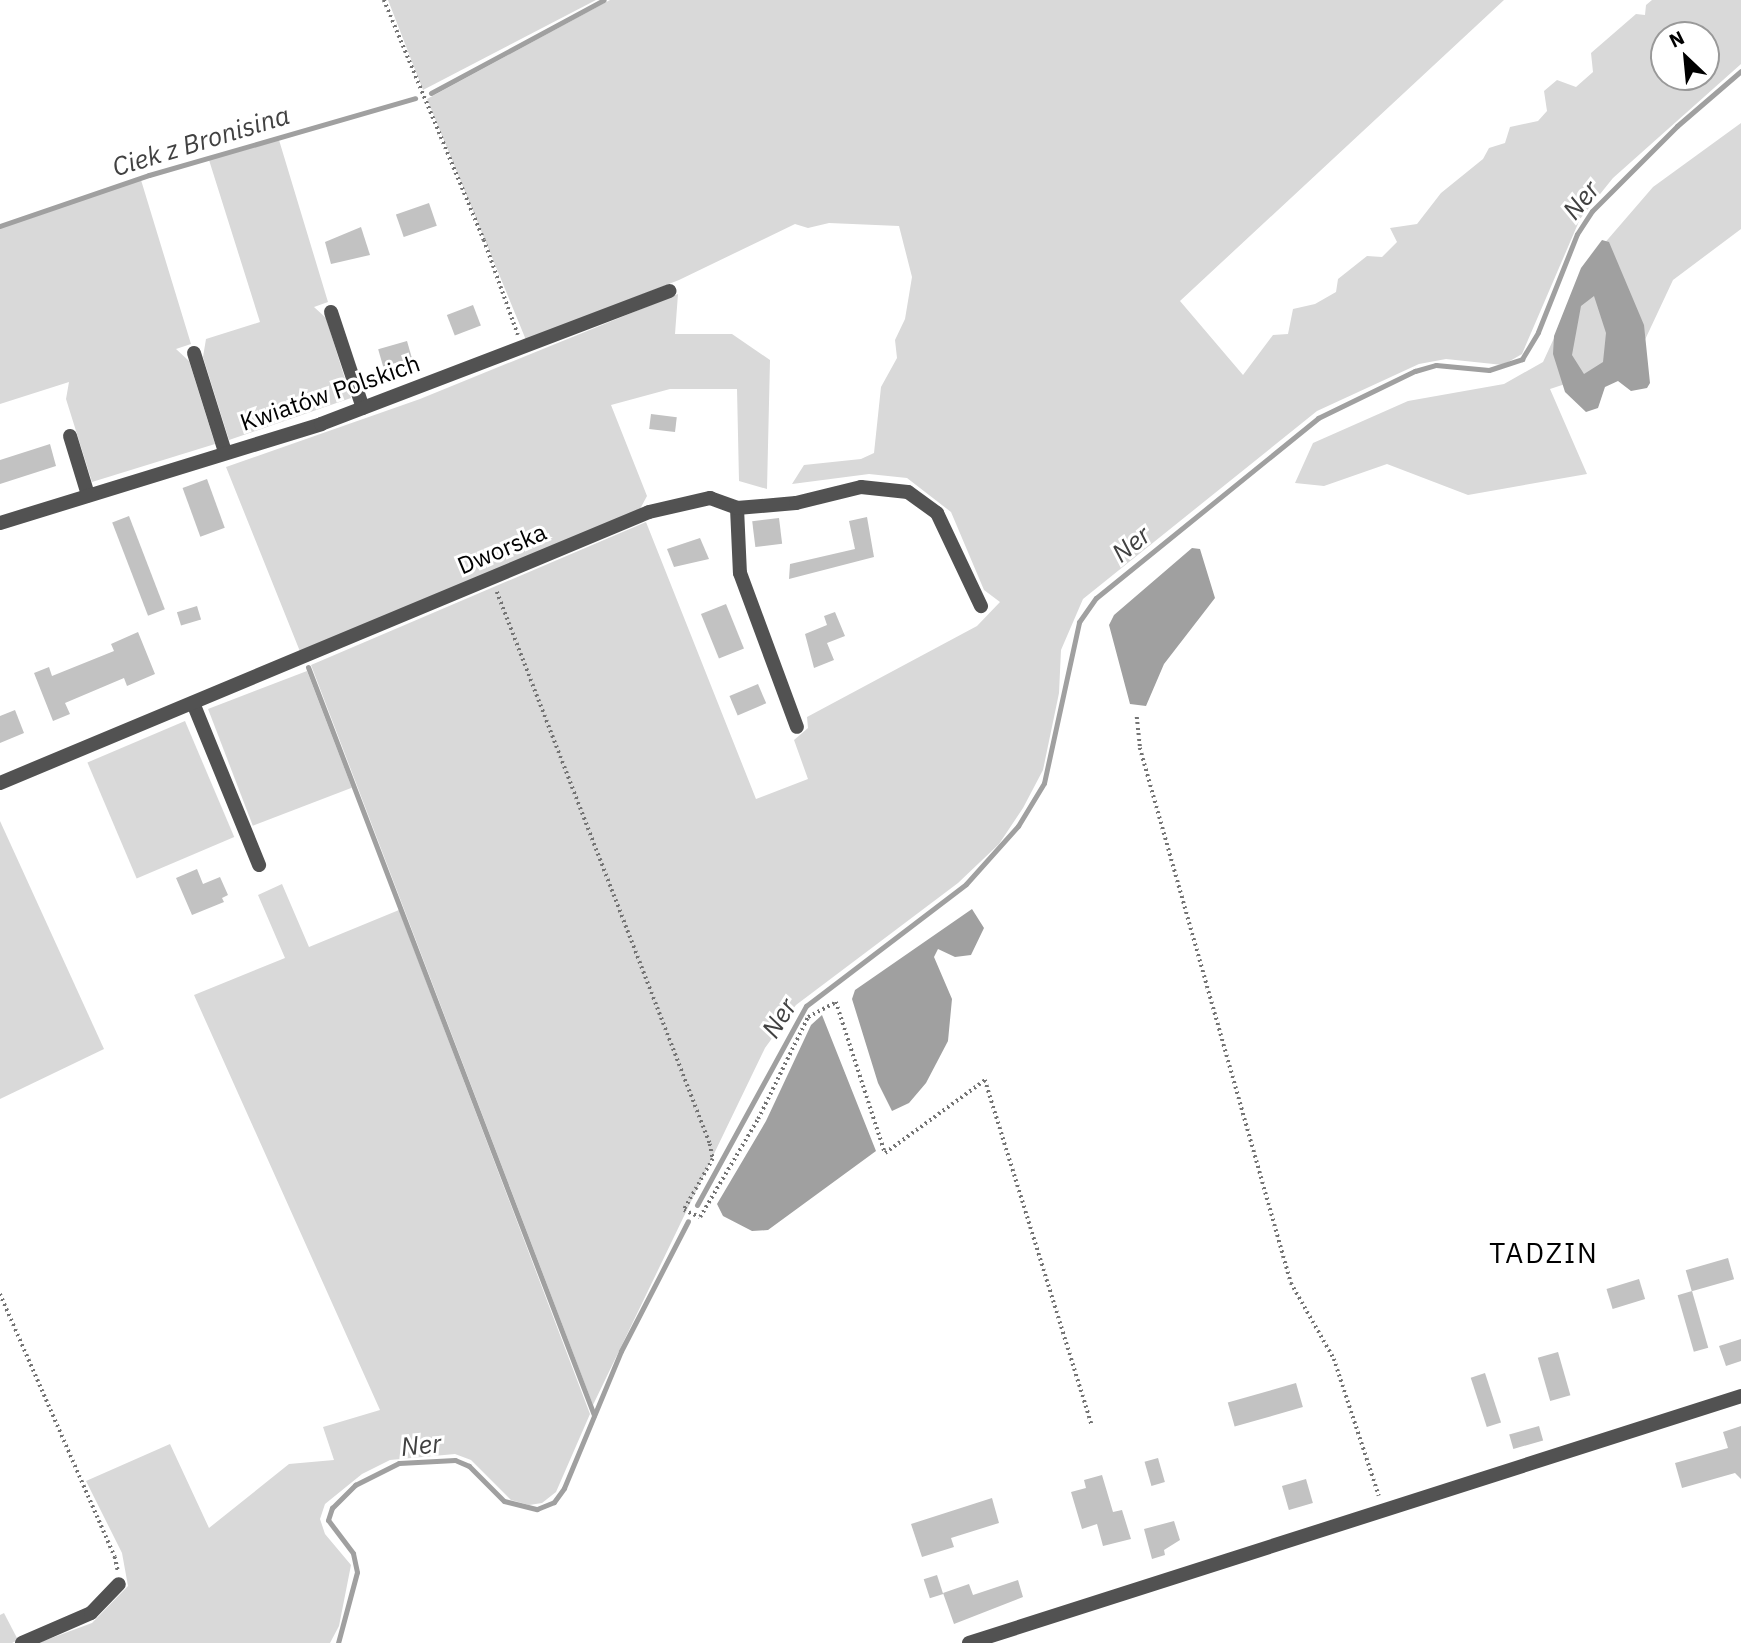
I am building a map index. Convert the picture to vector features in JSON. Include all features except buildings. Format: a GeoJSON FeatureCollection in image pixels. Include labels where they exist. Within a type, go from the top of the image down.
{"type":"FeatureCollection","features":[{"type":"Feature","properties":{"kind":"street","name":"Kwiatów Polskich"},"geometry":{"type":"LineString","coordinates":[[0,523],[363,408],[523,350],[669,291]]}},
{"type":"Feature","properties":{"kind":"street"},"geometry":{"type":"LineString","coordinates":[[331,312],[363,408]]}},
{"type":"Feature","properties":{"kind":"street"},"geometry":{"type":"LineString","coordinates":[[194,353],[225,452]]}},
{"type":"Feature","properties":{"kind":"street"},"geometry":{"type":"LineString","coordinates":[[70,436],[89,495]]}},
{"type":"Feature","properties":{"kind":"street","name":"Dworska"},"geometry":{"type":"LineString","coordinates":[[0,783],[649,512],[710,498],[737,508],[796,503],[860,487],[908,492],[937,513],[981,606]]}},
{"type":"Feature","properties":{"kind":"street"},"geometry":{"type":"LineString","coordinates":[[737,508],[740,573],[797,727]]}},
{"type":"Feature","properties":{"kind":"street"},"geometry":{"type":"LineString","coordinates":[[193,703],[259,865]]}},
{"type":"Feature","properties":{"kind":"street"},"geometry":{"type":"LineString","coordinates":[[969,1643],[1383,1508],[1741,1396]]}},
{"type":"Feature","properties":{"kind":"street"},"geometry":{"type":"LineString","coordinates":[[22,1643],[92,1613],[119,1584]]}},
{"type":"Feature","properties":{"kind":"path"},"geometry":{"type":"LineString","coordinates":[[384,0],[484,240],[523,350]]}},
{"type":"Feature","properties":{"kind":"path"},"geometry":{"type":"LineString","coordinates":[[492,579],[710,1144],[713,1159],[684,1210],[699,1217],[758,1119],[808,1017],[836,1002],[885,1153],[985,1080],[1092,1426]]}},
{"type":"Feature","properties":{"kind":"path"},"geometry":{"type":"LineString","coordinates":[[1136,717],[1143,762],[1291,1283],[1334,1359],[1383,1508]]}},
{"type":"Feature","properties":{"kind":"path"},"geometry":{"type":"LineString","coordinates":[[0,1294],[116,1557],[119,1584]]}},
{"type":"Feature","properties":{"kind":"shaded area"},"geometry":{"type":"Polygon","coordinates":[[[388,0],[596,0],[423,90],[388,0]]]}},
{"type":"Feature","properties":{"kind":"shaded area"},"geometry":{"type":"Polygon","coordinates":[[[610,0],[1504,0],[1180,301],[1243,375],[1273,335],[1288,334],[1293,309],[1315,304],[1336,292],[1338,279],[1367,256],[1382,257],[1397,242],[1390,228],[1417,224],[1441,193],[1483,159],[1489,148],[1505,143],[1510,127],[1538,121],[1547,111],[1544,91],[1557,80],[1576,87],[1593,72],[1591,53],[1636,14],[1645,15],[1646,5],[1652,0],[1741,0],[1741,64],[1720,83],[1720,21],[1650,21],[1650,91],[1711,91],[1613,178],[1580,219],[1522,354],[1503,365],[1446,359],[1419,364],[1317,411],[1083,599],[1061,650],[1059,693],[1043,770],[1023,808],[999,844],[958,883],[796,1005],[765,1048],[593,1405],[311,665],[646,522],[756,799],[808,779],[794,740],[808,728],[807,717],[977,626],[1000,602],[984,590],[951,512],[907,478],[869,474],[792,484],[804,465],[861,459],[874,453],[881,387],[897,358],[895,340],[905,319],[912,277],[899,226],[829,223],[808,228],[795,224],[679,280],[526,340],[427,99],[610,0]]]}},
{"type":"Feature","properties":{"kind":"shaded area"},"geometry":{"type":"Polygon","coordinates":[[[1741,123],[1741,229],[1673,280],[1635,361],[1550,389],[1587,474],[1468,495],[1387,464],[1324,486],[1295,483],[1313,443],[1408,401],[1504,384],[1543,362],[1590,260],[1653,187],[1741,123]]]}},
{"type":"Feature","properties":{"kind":"shaded area"},"geometry":{"type":"Polygon","coordinates":[[[279,140],[328,302],[314,307],[326,318],[351,398],[229,440],[203,357],[206,339],[260,322],[209,160],[279,140]]]}},
{"type":"Feature","properties":{"kind":"shaded area"},"geometry":{"type":"Polygon","coordinates":[[[141,180],[191,344],[176,349],[189,361],[215,444],[92,482],[66,399],[69,382],[0,404],[0,227],[141,180]]]}},
{"type":"Feature","properties":{"kind":"shaded area"},"geometry":{"type":"Polygon","coordinates":[[[1602,240],[1609,242],[1644,325],[1650,383],[1647,388],[1631,391],[1618,381],[1605,387],[1598,408],[1586,412],[1565,392],[1553,354],[1554,336],[1581,268],[1602,240]],[[1594,296],[1581,306],[1572,355],[1584,374],[1603,362],[1606,333],[1594,296]]]}},
{"type":"Feature","properties":{"kind":"shaded area"},"geometry":{"type":"Polygon","coordinates":[[[678,294],[675,334],[732,334],[770,360],[767,489],[739,481],[737,389],[670,389],[611,405],[647,496],[640,509],[301,654],[226,467],[420,399],[678,294]]]}},
{"type":"Feature","properties":{"kind":"shaded area"},"geometry":{"type":"Polygon","coordinates":[[[1192,548],[1200,549],[1215,598],[1164,664],[1146,706],[1130,704],[1109,625],[1114,615],[1192,548]]]}},
{"type":"Feature","properties":{"kind":"shaded area"},"geometry":{"type":"Polygon","coordinates":[[[307,671],[352,788],[253,826],[208,709],[307,671]]]}},
{"type":"Feature","properties":{"kind":"shaded area"},"geometry":{"type":"Polygon","coordinates":[[[185,721],[234,837],[137,878],[87,762],[185,721]]]}},
{"type":"Feature","properties":{"kind":"shaded area"},"geometry":{"type":"Polygon","coordinates":[[[0,821],[104,1049],[0,1099],[0,821]]]}},
{"type":"Feature","properties":{"kind":"shaded area"},"geometry":{"type":"Polygon","coordinates":[[[282,884],[309,947],[399,910],[590,1414],[556,1492],[542,1503],[529,1505],[511,1500],[471,1460],[455,1454],[390,1460],[362,1474],[325,1504],[320,1519],[325,1534],[351,1565],[339,1626],[330,1643],[38,1643],[92,1623],[128,1586],[122,1553],[86,1481],[170,1444],[209,1528],[289,1464],[334,1460],[323,1427],[380,1410],[194,995],[285,958],[258,895],[282,884]]]}},
{"type":"Feature","properties":{"kind":"shaded area"},"geometry":{"type":"Polygon","coordinates":[[[972,909],[984,928],[971,955],[955,957],[938,949],[934,957],[952,999],[948,1041],[926,1083],[909,1103],[892,1111],[878,1083],[852,999],[855,990],[972,909]]]}},
{"type":"Feature","properties":{"kind":"shaded area"},"geometry":{"type":"Polygon","coordinates":[[[822,1015],[876,1151],[768,1230],[752,1231],[723,1216],[717,1204],[766,1121],[811,1025],[822,1015]]]}},
{"type":"Feature","properties":{"kind":"shaded area"},"geometry":{"type":"Polygon","coordinates":[[[4,1613],[18,1640],[12,1643],[0,1643],[0,1615],[4,1613]]]}},
{"type":"Feature","properties":{"kind":"waterway","name":"Ciek z Bronisina"},"geometry":{"type":"LineString","coordinates":[[431,93],[604,0]]}},
{"type":"Feature","properties":{"kind":"waterway","name":"Ner"},"geometry":{"type":"LineString","coordinates":[[697,1205],[806,1006],[966,884],[1018,826],[1044,783],[1079,622],[1096,598],[1318,418],[1415,371],[1436,365],[1489,370],[1522,359],[1538,332],[1577,234],[1592,211],[1677,126],[1741,71]]}},
{"type":"Feature","properties":{"kind":"waterway","name":"Ciek z Bronisina"},"geometry":{"type":"LineString","coordinates":[[0,226],[149,175],[415,98]]}},
{"type":"Feature","properties":{"kind":"waterway"},"geometry":{"type":"LineString","coordinates":[[308,667],[594,1415]]}},
{"type":"Feature","properties":{"kind":"waterway","name":"Ner"},"geometry":{"type":"LineString","coordinates":[[338,1643],[357,1572],[353,1553],[328,1520],[332,1508],[355,1485],[399,1463],[455,1460],[469,1466],[504,1501],[537,1509],[554,1502],[564,1488],[621,1351],[688,1221]]}},
{"type":"Feature","properties":{"kind":"district","name":"TADZIN"},"geometry":{"type":"Point","coordinates":[1544,1253]}}]}
